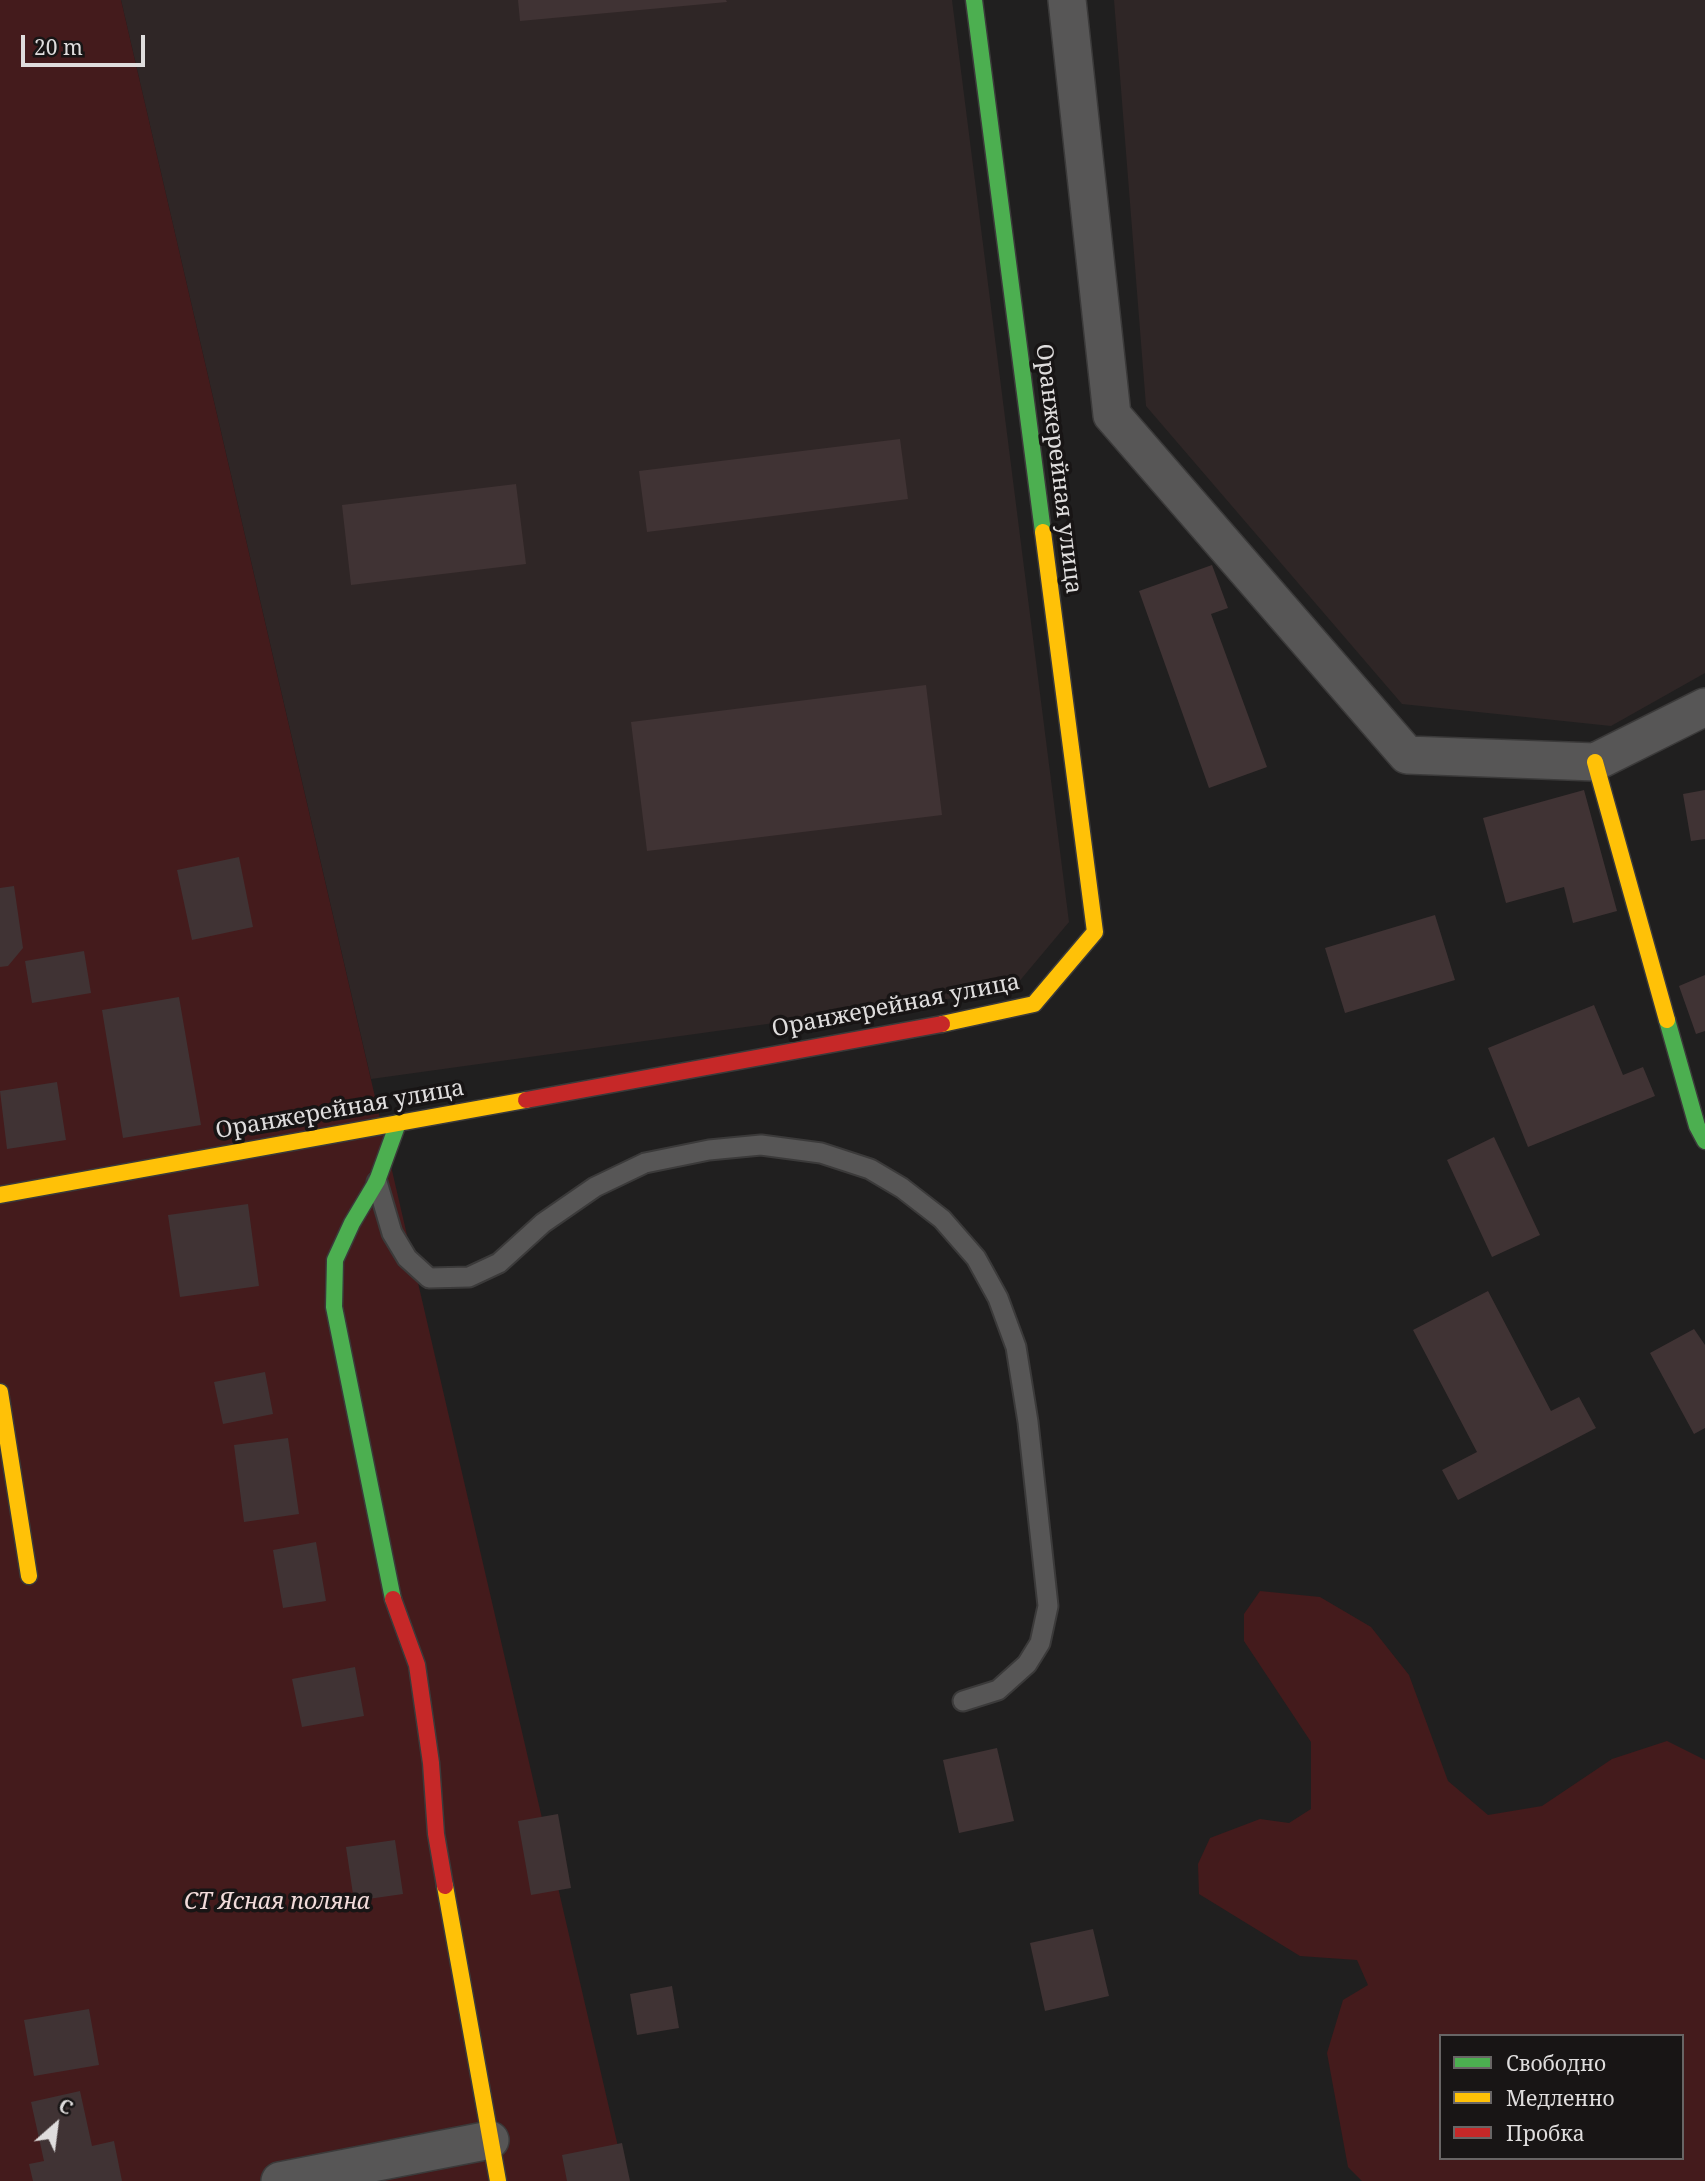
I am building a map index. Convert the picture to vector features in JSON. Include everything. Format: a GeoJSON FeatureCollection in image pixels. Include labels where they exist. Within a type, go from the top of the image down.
{"type":"FeatureCollection","features":[{"type":"Feature","properties":{"kind":"street","name":"Оранжерейная улица"},"geometry":{"type":"LineString","coordinates":[[0,1195],[913,1029],[1034,1004],[1094,932],[974,0]]}},
{"type":"Feature","properties":{"kind":"street"},"geometry":{"type":"LineString","coordinates":[[1067,0],[1112,415],[1407,755],[1595,762],[1705,706]]}},
{"type":"Feature","properties":{"kind":"street"},"geometry":{"type":"LineString","coordinates":[[1595,762],[1697,1126],[1705,1141]]}},
{"type":"Feature","properties":{"kind":"street"},"geometry":{"type":"LineString","coordinates":[[398,1122],[377,1181],[352,1223],[335,1260],[334,1307],[394,1602],[417,1665],[431,1763],[436,1834],[498,2181]]}},
{"type":"Feature","properties":{"kind":"street"},"geometry":{"type":"LineString","coordinates":[[0,1392],[29,1576]]}},
{"type":"Feature","properties":{"kind":"street"},"geometry":{"type":"LineString","coordinates":[[280,2181],[490,2140]]}},
{"type":"Feature","properties":{"kind":"lane"},"geometry":{"type":"LineString","coordinates":[[377,1181],[392,1233],[407,1258],[429,1278],[469,1277],[489,1268],[499,1263],[543,1223],[596,1187],[645,1163],[709,1150],[761,1145],[821,1153],[870,1169],[902,1188],[942,1219],[976,1258],[998,1298],[1016,1347],[1028,1422],[1048,1606],[1040,1643],[1027,1664],[998,1690],[963,1701]]}},
{"type":"Feature","properties":{"kind":"shaded area"},"geometry":{"type":"Polygon","coordinates":[[[121,0],[952,0],[1069,922],[1012,990],[371,1079],[121,0]]]}},
{"type":"Feature","properties":{"kind":"shaded area"},"geometry":{"type":"Polygon","coordinates":[[[1114,0],[1705,0],[1705,673],[1611,726],[1402,704],[1146,406],[1114,0]]]}},
{"type":"Feature","properties":{"kind":"green space","name":"СТ Ясная поляна"},"geometry":{"type":"Polygon","coordinates":[[[0,0],[121,0],[626,2181],[0,2181],[0,0]]]}},
{"type":"Feature","properties":{"kind":"green space"},"geometry":{"type":"Polygon","coordinates":[[[1260,1591],[1320,1597],[1371,1627],[1409,1675],[1448,1781],[1488,1815],[1542,1806],[1612,1759],[1667,1741],[1705,1760],[1705,2181],[1362,2181],[1348,2167],[1327,2053],[1343,2000],[1368,1985],[1357,1960],[1300,1956],[1199,1894],[1198,1864],[1210,1838],[1260,1819],[1289,1823],[1311,1809],[1311,1742],[1244,1641],[1244,1614],[1260,1591]]]}},
{"type":"Feature","properties":{"kind":"building"},"geometry":{"type":"Polygon","coordinates":[[[518,0],[726,0],[727,2],[520,21],[518,0]]]}},
{"type":"Feature","properties":{"kind":"building"},"geometry":{"type":"Polygon","coordinates":[[[900,439],[908,499],[647,532],[639,471],[900,439]]]}},
{"type":"Feature","properties":{"kind":"building"},"geometry":{"type":"Polygon","coordinates":[[[516,484],[526,564],[351,585],[342,505],[516,484]]]}},
{"type":"Feature","properties":{"kind":"building"},"geometry":{"type":"Polygon","coordinates":[[[1212,565],[1228,608],[1211,614],[1267,767],[1209,788],[1139,591],[1212,565]]]}},
{"type":"Feature","properties":{"kind":"building"},"geometry":{"type":"Polygon","coordinates":[[[926,685],[942,815],[647,851],[631,722],[926,685]]]}},
{"type":"Feature","properties":{"kind":"building"},"geometry":{"type":"Polygon","coordinates":[[[1584,790],[1617,911],[1573,923],[1564,887],[1506,903],[1483,818],[1584,790]]]}},
{"type":"Feature","properties":{"kind":"building"},"geometry":{"type":"Polygon","coordinates":[[[1705,790],[1705,839],[1691,841],[1683,794],[1705,790]]]}},
{"type":"Feature","properties":{"kind":"building"},"geometry":{"type":"Polygon","coordinates":[[[239,857],[253,927],[192,940],[177,870],[239,857]]]}},
{"type":"Feature","properties":{"kind":"building"},"geometry":{"type":"Polygon","coordinates":[[[14,886],[23,948],[8,966],[0,967],[0,888],[14,886]]]}},
{"type":"Feature","properties":{"kind":"building"},"geometry":{"type":"Polygon","coordinates":[[[1435,915],[1455,980],[1345,1013],[1325,948],[1435,915]]]}},
{"type":"Feature","properties":{"kind":"building"},"geometry":{"type":"Polygon","coordinates":[[[84,951],[91,993],[32,1003],[25,961],[84,951]]]}},
{"type":"Feature","properties":{"kind":"building"},"geometry":{"type":"Polygon","coordinates":[[[1705,975],[1705,1031],[1696,1034],[1679,986],[1705,975]]]}},
{"type":"Feature","properties":{"kind":"building"},"geometry":{"type":"Polygon","coordinates":[[[179,997],[201,1125],[123,1138],[102,1010],[179,997]]]}},
{"type":"Feature","properties":{"kind":"building"},"geometry":{"type":"Polygon","coordinates":[[[1594,1005],[1623,1075],[1643,1067],[1655,1096],[1528,1147],[1488,1048],[1594,1005]]]}},
{"type":"Feature","properties":{"kind":"building"},"geometry":{"type":"Polygon","coordinates":[[[57,1082],[66,1140],[7,1149],[0,1091],[57,1082]]]}},
{"type":"Feature","properties":{"kind":"building"},"geometry":{"type":"Polygon","coordinates":[[[1494,1137],[1540,1235],[1492,1257],[1447,1160],[1494,1137]]]}},
{"type":"Feature","properties":{"kind":"building"},"geometry":{"type":"Polygon","coordinates":[[[248,1204],[259,1286],[180,1297],[168,1215],[248,1204]]]}},
{"type":"Feature","properties":{"kind":"building"},"geometry":{"type":"Polygon","coordinates":[[[1488,1291],[1551,1411],[1579,1397],[1596,1428],[1458,1500],[1442,1470],[1477,1452],[1413,1330],[1488,1291]]]}},
{"type":"Feature","properties":{"kind":"building"},"geometry":{"type":"Polygon","coordinates":[[[1694,1329],[1705,1345],[1705,1428],[1694,1434],[1650,1353],[1694,1329]]]}},
{"type":"Feature","properties":{"kind":"building"},"geometry":{"type":"Polygon","coordinates":[[[265,1372],[273,1414],[223,1424],[214,1382],[265,1372]]]}},
{"type":"Feature","properties":{"kind":"building"},"geometry":{"type":"Polygon","coordinates":[[[288,1438],[299,1514],[244,1522],[234,1445],[288,1438]]]}},
{"type":"Feature","properties":{"kind":"building"},"geometry":{"type":"Polygon","coordinates":[[[316,1542],[326,1601],[283,1608],[273,1550],[316,1542]]]}},
{"type":"Feature","properties":{"kind":"building"},"geometry":{"type":"Polygon","coordinates":[[[355,1667],[364,1716],[302,1727],[292,1679],[355,1667]]]}},
{"type":"Feature","properties":{"kind":"building"},"geometry":{"type":"Polygon","coordinates":[[[997,1748],[1014,1821],[959,1833],[943,1760],[997,1748]]]}},
{"type":"Feature","properties":{"kind":"building"},"geometry":{"type":"Polygon","coordinates":[[[558,1814],[571,1888],[531,1895],[518,1821],[558,1814]]]}},
{"type":"Feature","properties":{"kind":"building"},"geometry":{"type":"Polygon","coordinates":[[[395,1840],[403,1894],[354,1901],[346,1847],[395,1840]]]}},
{"type":"Feature","properties":{"kind":"building"},"geometry":{"type":"Polygon","coordinates":[[[1093,1929],[1109,1996],[1045,2011],[1030,1943],[1093,1929]]]}},
{"type":"Feature","properties":{"kind":"building"},"geometry":{"type":"Polygon","coordinates":[[[672,1986],[679,2028],[637,2035],[630,1994],[672,1986]]]}},
{"type":"Feature","properties":{"kind":"building"},"geometry":{"type":"Polygon","coordinates":[[[89,2009],[99,2065],[34,2076],[24,2020],[89,2009]]]}},
{"type":"Feature","properties":{"kind":"building"},"geometry":{"type":"Polygon","coordinates":[[[80,2091],[92,2146],[114,2141],[122,2181],[33,2181],[29,2164],[44,2161],[31,2102],[80,2091]]]}},
{"type":"Feature","properties":{"kind":"building"},"geometry":{"type":"Polygon","coordinates":[[[622,2143],[630,2181],[567,2181],[562,2155],[622,2143]]]}},
{"type":"Feature","properties":{"kind":"traffic: fast"},"geometry":{"type":"LineString","coordinates":[[974,0],[1043,532]]}},
{"type":"Feature","properties":{"kind":"traffic: fast"},"geometry":{"type":"LineString","coordinates":[[1667,1020],[1697,1126],[1705,1141]]}},
{"type":"Feature","properties":{"kind":"traffic: fast"},"geometry":{"type":"LineString","coordinates":[[393,1599],[334,1307],[335,1260],[352,1223],[377,1181],[398,1123]]}},
{"type":"Feature","properties":{"kind":"traffic: slow"},"geometry":{"type":"LineString","coordinates":[[942,1024],[1034,1004],[1095,932],[1043,532]]}},
{"type":"Feature","properties":{"kind":"traffic: slow"},"geometry":{"type":"LineString","coordinates":[[1595,762],[1667,1020]]}},
{"type":"Feature","properties":{"kind":"traffic: slow"},"geometry":{"type":"LineString","coordinates":[[0,1195],[526,1100]]}},
{"type":"Feature","properties":{"kind":"traffic: slow"},"geometry":{"type":"LineString","coordinates":[[0,1392],[29,1576]]}},
{"type":"Feature","properties":{"kind":"traffic: slow"},"geometry":{"type":"LineString","coordinates":[[445,1886],[498,2181]]}},
{"type":"Feature","properties":{"kind":"traffic: jam"},"geometry":{"type":"LineString","coordinates":[[526,1100],[942,1024]]}},
{"type":"Feature","properties":{"kind":"traffic: jam"},"geometry":{"type":"LineString","coordinates":[[393,1599],[417,1665],[431,1763],[436,1834],[445,1886]]}}]}
